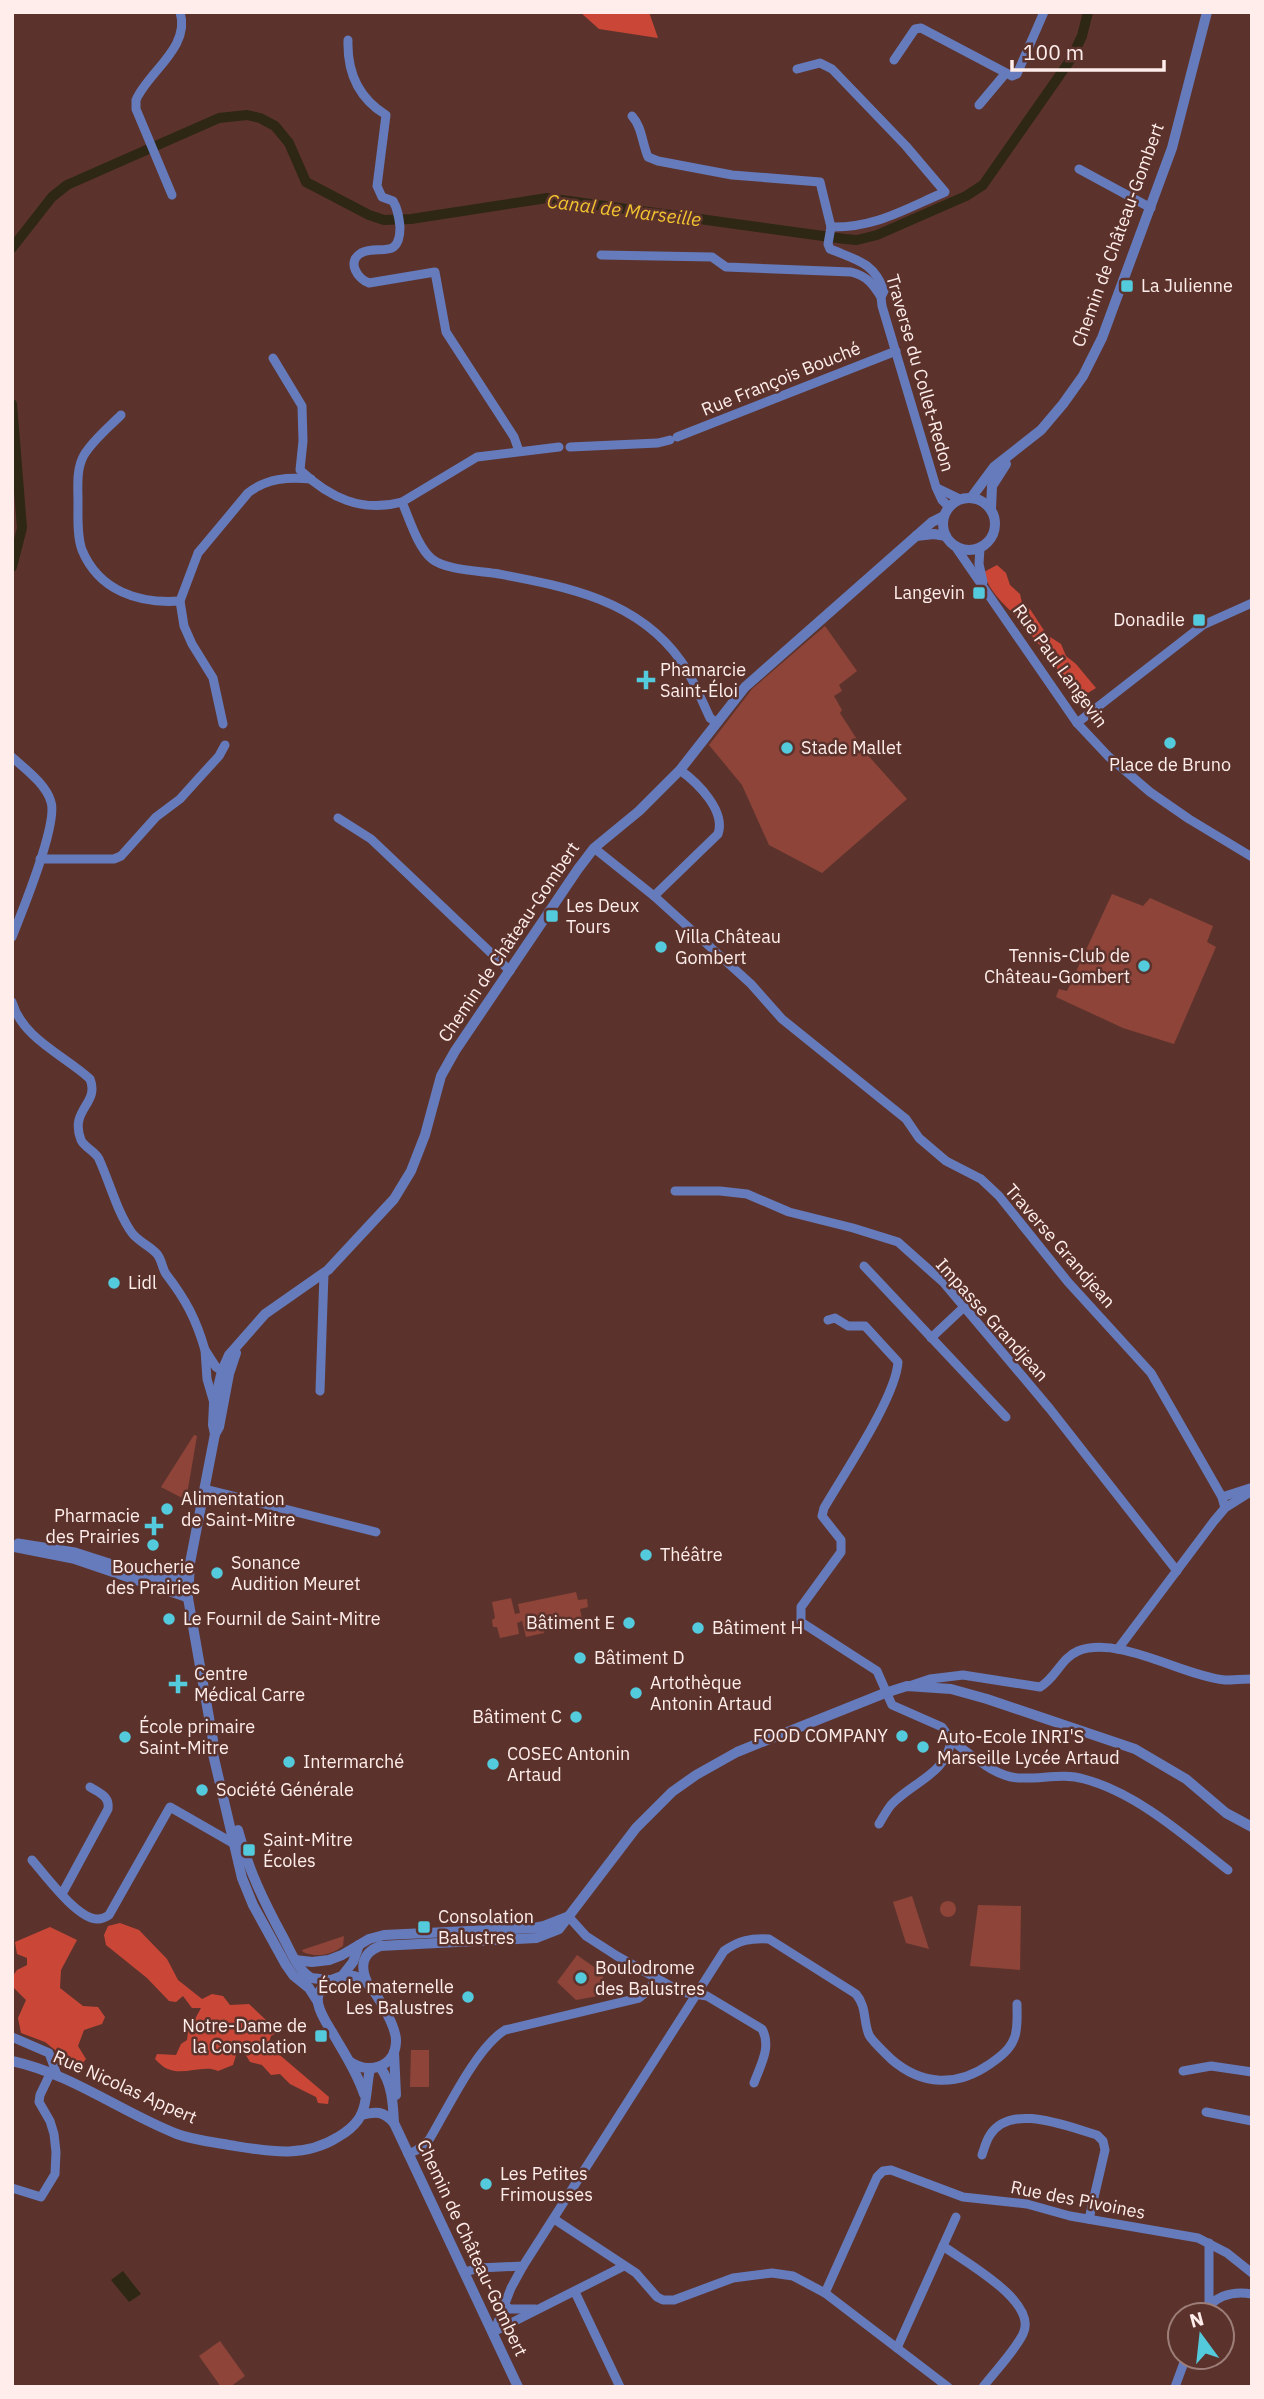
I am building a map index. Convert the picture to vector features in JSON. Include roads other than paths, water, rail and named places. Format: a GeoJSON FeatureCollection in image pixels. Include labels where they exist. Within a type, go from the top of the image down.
{"type":"FeatureCollection","features":[{"type":"Feature","properties":{"kind":"street"},"geometry":{"type":"LineString","coordinates":[[172,195],[136,109],[136,100],[177,42],[183,29],[180,12]]}},
{"type":"Feature","properties":{"kind":"street"},"geometry":{"type":"LineString","coordinates":[[894,60],[915,29],[921,27],[1012,76],[1017,74],[1044,12]]}},
{"type":"Feature","properties":{"kind":"street","name":"Chemin de Château-Gombert"},"geometry":{"type":"LineString","coordinates":[[965,498],[994,467],[1041,430],[1083,376],[1102,338],[1172,148],[1206,12]]}},
{"type":"Feature","properties":{"kind":"street"},"geometry":{"type":"LineString","coordinates":[[348,40],[350,71],[360,91],[374,108],[386,115],[377,186],[382,197],[393,201],[398,208],[400,227],[399,240],[395,247],[385,251],[363,252],[357,256],[354,264],[356,274],[369,282],[435,272],[446,332],[514,437],[519,451]]}},
{"type":"Feature","properties":{"kind":"street"},"geometry":{"type":"LineString","coordinates":[[797,69],[820,62],[832,69],[906,146],[945,192],[874,223],[855,227],[831,227]]}},
{"type":"Feature","properties":{"kind":"street"},"geometry":{"type":"LineString","coordinates":[[979,105],[1005,74]]}},
{"type":"Feature","properties":{"kind":"street","name":"Traverse du Collet-Redon"},"geometry":{"type":"LineString","coordinates":[[632,116],[639,123],[648,157],[658,161],[732,175],[820,182],[831,227],[828,244],[830,249],[874,270],[884,291],[881,297],[882,306],[946,512]]}},
{"type":"Feature","properties":{"kind":"street"},"geometry":{"type":"LineString","coordinates":[[1079,169],[1150,208]]}},
{"type":"Feature","properties":{"kind":"street"},"geometry":{"type":"LineString","coordinates":[[601,255],[712,257],[726,267],[851,272],[862,275],[873,283],[881,297]]}},
{"type":"Feature","properties":{"kind":"street","name":"Rue François Bouché"},"geometry":{"type":"LineString","coordinates":[[570,447],[619,445],[674,438],[896,351]]}},
{"type":"Feature","properties":{"kind":"street"},"geometry":{"type":"LineString","coordinates":[[273,358],[302,406],[300,470],[311,480],[348,502],[373,507],[402,502],[477,457],[559,447]]}},
{"type":"Feature","properties":{"kind":"street"},"geometry":{"type":"LineString","coordinates":[[121,415],[84,455],[78,473],[81,548],[94,572],[117,591],[137,599],[180,601]]}},
{"type":"Feature","properties":{"kind":"street","name":"Chemin de Château-Gombert"},"geometry":{"type":"LineString","coordinates":[[991,509],[992,486],[1001,470],[1020,448]]}},
{"type":"Feature","properties":{"kind":"street"},"geometry":{"type":"LineString","coordinates":[[223,724],[213,678],[184,626],[180,601],[198,553],[248,493],[257,486],[288,477],[311,480]]}},
{"type":"Feature","properties":{"kind":"street","name":"Traverse du Collet-Redon"},"geometry":{"type":"LineString","coordinates":[[936,486],[946,494],[965,498]]}},
{"type":"Feature","properties":{"kind":"street"},"geometry":{"type":"LineString","coordinates":[[965,498],[983,501],[991,509],[996,520],[995,531],[989,541],[980,548],[970,551],[957,549],[946,537],[943,527],[946,512],[965,498]]}},
{"type":"Feature","properties":{"kind":"street"},"geometry":{"type":"LineString","coordinates":[[402,502],[415,533],[431,558],[446,565],[586,594],[629,612],[666,642],[682,662],[710,718],[717,723]]}},
{"type":"Feature","properties":{"kind":"street","name":"Chemin de Château-Gombert"},"geometry":{"type":"LineString","coordinates":[[330,1980],[311,1978],[305,1974],[260,1895],[239,1846],[213,1754],[214,1746],[188,1598],[189,1578],[215,1434],[212,1425],[229,1355],[265,1314],[324,1273],[377,1220],[400,1189],[411,1171],[425,1135],[441,1076],[455,1051],[594,848],[639,811],[680,770],[745,687],[946,512]]}},
{"type":"Feature","properties":{"kind":"street"},"geometry":{"type":"LineString","coordinates":[[916,536],[934,534],[946,537]]}},
{"type":"Feature","properties":{"kind":"street","name":"Rue Paul Langevin"},"geometry":{"type":"LineString","coordinates":[[980,548],[979,564],[984,587]]}},
{"type":"Feature","properties":{"kind":"street","name":"Rue Paul Langevin"},"geometry":{"type":"LineString","coordinates":[[957,549],[1077,723],[1108,756],[1150,792],[1252,857]]}},
{"type":"Feature","properties":{"kind":"street"},"geometry":{"type":"LineString","coordinates":[[1077,723],[1203,625],[1252,603]]}},
{"type":"Feature","properties":{"kind":"street"},"geometry":{"type":"LineString","coordinates":[[40,859],[114,859],[121,856],[156,817],[180,799],[219,756],[225,745]]}},
{"type":"Feature","properties":{"kind":"street"},"geometry":{"type":"LineString","coordinates":[[12,757],[45,789],[52,804],[51,822],[40,859],[12,937]]}},
{"type":"Feature","properties":{"kind":"street"},"geometry":{"type":"LineString","coordinates":[[654,896],[718,834],[721,826],[717,813],[705,795],[680,770]]}},
{"type":"Feature","properties":{"kind":"street"},"geometry":{"type":"LineString","coordinates":[[338,818],[371,839],[510,971]]}},
{"type":"Feature","properties":{"kind":"street","name":"Traverse Grandjean"},"geometry":{"type":"LineString","coordinates":[[594,848],[654,896],[751,984],[782,1020],[906,1119],[919,1138],[946,1161],[981,1179],[999,1196],[1068,1282],[1152,1373],[1222,1497],[1225,1508]]}},
{"type":"Feature","properties":{"kind":"street"},"geometry":{"type":"LineString","coordinates":[[13,1007],[41,1043],[90,1079],[92,1094],[79,1114],[82,1142],[99,1160],[104,1177],[133,1234],[159,1256],[164,1271],[189,1306],[205,1350],[208,1379],[219,1405]]}},
{"type":"Feature","properties":{"kind":"street","name":"Impasse Grandjean"},"geometry":{"type":"LineString","coordinates":[[675,1191],[747,1194],[789,1212],[898,1242],[944,1283],[1050,1409],[1177,1571]]}},
{"type":"Feature","properties":{"kind":"street"},"geometry":{"type":"LineString","coordinates":[[864,1266],[1006,1417]]}},
{"type":"Feature","properties":{"kind":"street"},"geometry":{"type":"LineString","coordinates":[[320,1391],[324,1273]]}},
{"type":"Feature","properties":{"kind":"street"},"geometry":{"type":"LineString","coordinates":[[931,1338],[963,1308]]}},
{"type":"Feature","properties":{"kind":"street"},"geometry":{"type":"LineString","coordinates":[[828,1320],[835,1318],[848,1326],[865,1326],[898,1362],[897,1375],[824,1508],[822,1517],[841,1540],[841,1552],[801,1607],[801,1622],[877,1671],[892,1705],[942,1727],[951,1740],[996,1771],[1017,1779],[1070,1776],[1086,1779],[1144,1805],[1228,1870]]}},
{"type":"Feature","properties":{"kind":"street"},"geometry":{"type":"LineString","coordinates":[[205,1350],[225,1373]]}},
{"type":"Feature","properties":{"kind":"street"},"geometry":{"type":"LineString","coordinates":[[205,1489],[376,1532]]}},
{"type":"Feature","properties":{"kind":"street"},"geometry":{"type":"LineString","coordinates":[[1222,1497],[1252,1489]]}},
{"type":"Feature","properties":{"kind":"street"},"geometry":{"type":"LineString","coordinates":[[1118,1649],[1225,1508],[1252,1489]]}},
{"type":"Feature","properties":{"kind":"street"},"geometry":{"type":"LineString","coordinates":[[12,1541],[51,1550],[75,1552],[159,1579],[189,1578]]}},
{"type":"Feature","properties":{"kind":"street"},"geometry":{"type":"LineString","coordinates":[[12,1547],[32,1552],[51,1550],[188,1598]]}},
{"type":"Feature","properties":{"kind":"street"},"geometry":{"type":"LineString","coordinates":[[394,2123],[378,2112],[361,2115],[375,2068],[394,2052],[395,2032],[367,1982],[363,1969],[364,1960],[370,1950],[380,1946],[536,1938],[559,1928],[651,1812],[696,1775],[737,1752],[885,1693],[930,1679],[963,1675],[1040,1687],[1047,1683],[1071,1654],[1091,1648],[1118,1649],[1224,1680],[1250,1677]]}},
{"type":"Feature","properties":{"kind":"street"},"geometry":{"type":"LineString","coordinates":[[907,1686],[951,1689],[1135,1749],[1186,1779],[1226,1813],[1252,1827]]}},
{"type":"Feature","properties":{"kind":"street"},"geometry":{"type":"LineString","coordinates":[[879,1824],[891,1805],[941,1765],[950,1751],[951,1740]]}},
{"type":"Feature","properties":{"kind":"street"},"geometry":{"type":"LineString","coordinates":[[62,1894],[108,1809],[109,1802],[106,1797],[90,1787]]}},
{"type":"Feature","properties":{"kind":"street"},"geometry":{"type":"LineString","coordinates":[[32,1860],[76,1909],[90,1918],[100,1919],[109,1915],[170,1807],[239,1846]]}},
{"type":"Feature","properties":{"kind":"street","name":"Chemin de Château-Gombert"},"geometry":{"type":"LineString","coordinates":[[239,1846],[242,1878],[255,1909],[286,1965],[293,1975],[309,1988],[318,2002]]}},
{"type":"Feature","properties":{"kind":"street"},"geometry":{"type":"LineString","coordinates":[[295,1960],[329,1960],[369,1939],[384,1935],[534,1928],[568,1916]]}},
{"type":"Feature","properties":{"kind":"street"},"geometry":{"type":"LineString","coordinates":[[568,1916],[586,1936],[656,1978],[681,1992],[707,1996],[762,2029],[766,2037],[766,2049],[754,2083]]}},
{"type":"Feature","properties":{"kind":"street"},"geometry":{"type":"LineString","coordinates":[[493,2332],[501,2304],[523,2266],[696,1993],[724,1951],[735,1943],[753,1938],[769,1939],[856,1994],[862,2001],[869,2035],[892,2060],[923,2078],[944,2081],[964,2079],[1001,2056],[1014,2039],[1018,2024],[1017,2004]]}},
{"type":"Feature","properties":{"kind":"street"},"geometry":{"type":"LineString","coordinates":[[342,1976],[353,1962],[359,1945]]}},
{"type":"Feature","properties":{"kind":"street"},"geometry":{"type":"LineString","coordinates":[[365,2099],[349,2061],[322,2015],[318,2002],[322,1987],[330,1980],[352,1975],[367,1982]]}},
{"type":"Feature","properties":{"kind":"street"},"geometry":{"type":"LineString","coordinates":[[408,2154],[429,2140],[480,2056],[496,2036],[505,2030],[639,1998],[649,1990],[656,1978]]}},
{"type":"Feature","properties":{"kind":"street"},"geometry":{"type":"LineString","coordinates":[[12,2037],[40,2048],[52,2057],[50,2072],[39,2102],[50,2121],[56,2151],[55,2174],[41,2197],[12,2188]]}},
{"type":"Feature","properties":{"kind":"street"},"geometry":{"type":"LineString","coordinates":[[40,2048],[50,2072]]}},
{"type":"Feature","properties":{"kind":"street","name":"Chemin de Château-Gombert"},"geometry":{"type":"LineString","coordinates":[[393,2101],[397,2086],[394,2052]]}},
{"type":"Feature","properties":{"kind":"street","name":"Rue Nicolas Appert"},"geometry":{"type":"LineString","coordinates":[[12,2060],[50,2072],[181,2135],[279,2153],[307,2151],[322,2146],[346,2132],[357,2123],[361,2115]]}},
{"type":"Feature","properties":{"kind":"street"},"geometry":{"type":"LineString","coordinates":[[349,2061],[356,2066],[375,2068]]}},
{"type":"Feature","properties":{"kind":"street"},"geometry":{"type":"LineString","coordinates":[[1183,2071],[1211,2066],[1252,2072]]}},
{"type":"Feature","properties":{"kind":"street","name":"Chemin de Château-Gombert"},"geometry":{"type":"LineString","coordinates":[[375,2068],[389,2082],[394,2123],[518,2387]]}},
{"type":"Feature","properties":{"kind":"street"},"geometry":{"type":"LineString","coordinates":[[1206,2112],[1252,2121]]}},
{"type":"Feature","properties":{"kind":"street"},"geometry":{"type":"LineString","coordinates":[[982,2155],[990,2134],[997,2127],[1021,2117],[1097,2135],[1103,2141],[1105,2150],[1089,2219]]}},
{"type":"Feature","properties":{"kind":"street","name":"Rue des Pivoines"},"geometry":{"type":"LineString","coordinates":[[825,2293],[877,2177],[883,2171],[891,2170],[962,2197],[1027,2204],[1089,2219],[1198,2238],[1227,2253],[1252,2273]]}},
{"type":"Feature","properties":{"kind":"street"},"geometry":{"type":"LineString","coordinates":[[897,2348],[956,2217]]}},
{"type":"Feature","properties":{"kind":"street"},"geometry":{"type":"LineString","coordinates":[[554,2219],[636,2273],[657,2297],[663,2300],[674,2300],[733,2278],[772,2273],[793,2276],[825,2293],[948,2387]]}},
{"type":"Feature","properties":{"kind":"street"},"geometry":{"type":"LineString","coordinates":[[1209,2243],[1209,2301]]}},
{"type":"Feature","properties":{"kind":"street"},"geometry":{"type":"LineString","coordinates":[[943,2246],[1012,2296],[1023,2309],[1027,2320],[1024,2333],[983,2387]]}},
{"type":"Feature","properties":{"kind":"street"},"geometry":{"type":"LineString","coordinates":[[465,2272],[479,2268],[523,2266]]}},
{"type":"Feature","properties":{"kind":"street"},"geometry":{"type":"LineString","coordinates":[[482,2307],[501,2304],[525,2311],[537,2309],[624,2266]]}},
{"type":"Feature","properties":{"kind":"street"},"geometry":{"type":"LineString","coordinates":[[575,2292],[620,2387]]}},
{"type":"Feature","properties":{"kind":"street"},"geometry":{"type":"LineString","coordinates":[[1214,2301],[1228,2295],[1252,2294]]}},
{"type":"Feature","properties":{"kind":"street"},"geometry":{"type":"LineString","coordinates":[[493,2332],[529,2316],[537,2309]]}},
{"type":"Feature","properties":{"kind":"waterway","name":"Canal de Marseille"},"geometry":{"type":"LineString","coordinates":[[12,248],[52,197],[67,185],[219,118],[247,115],[275,126],[289,143],[306,182],[384,220],[411,219],[547,198],[857,240],[877,235],[966,196],[983,185],[1071,59],[1082,36],[1088,12]]}},
{"type":"Feature","properties":{"kind":"waterway","name":"Canal de Marseille"},"geometry":{"type":"LineString","coordinates":[[12,404],[22,528],[12,567]]}},
{"type":"Feature","properties":{"kind":"place","name":"La Julienne"},"geometry":{"type":"Point","coordinates":[1127,286]}},
{"type":"Feature","properties":{"kind":"place","name":"Langevin"},"geometry":{"type":"Point","coordinates":[979,593]}},
{"type":"Feature","properties":{"kind":"place","name":"Donadile"},"geometry":{"type":"Point","coordinates":[1199,620]}},
{"type":"Feature","properties":{"kind":"place","name":"Phamarcie Saint-Éloi"},"geometry":{"type":"Point","coordinates":[646,680]}},
{"type":"Feature","properties":{"kind":"place","name":"Place de Bruno"},"geometry":{"type":"Point","coordinates":[1170,743]}},
{"type":"Feature","properties":{"kind":"place","name":"Stade Mallet"},"geometry":{"type":"Point","coordinates":[787,748]}},
{"type":"Feature","properties":{"kind":"place","name":"Les Deux Tours"},"geometry":{"type":"Point","coordinates":[552,916]}},
{"type":"Feature","properties":{"kind":"place","name":"Villa Château Gombert"},"geometry":{"type":"Point","coordinates":[661,947]}},
{"type":"Feature","properties":{"kind":"place","name":"Tennis-Club de Château-Gombert"},"geometry":{"type":"Point","coordinates":[1144,966]}},
{"type":"Feature","properties":{"kind":"place","name":"Lidl"},"geometry":{"type":"Point","coordinates":[114,1283]}},
{"type":"Feature","properties":{"kind":"place","name":"Alimentation de Saint-Mitre"},"geometry":{"type":"Point","coordinates":[167,1509]}},
{"type":"Feature","properties":{"kind":"place","name":"Pharmacie des Prairies"},"geometry":{"type":"Point","coordinates":[154,1526]}},
{"type":"Feature","properties":{"kind":"place","name":"Boucherie des Prairies"},"geometry":{"type":"Point","coordinates":[153,1545]}},
{"type":"Feature","properties":{"kind":"place","name":"Théâtre"},"geometry":{"type":"Point","coordinates":[646,1555]}},
{"type":"Feature","properties":{"kind":"place","name":"Sonance Audition Meuret"},"geometry":{"type":"Point","coordinates":[217,1573]}},
{"type":"Feature","properties":{"kind":"place","name":"Le Fournil de Saint-Mitre"},"geometry":{"type":"Point","coordinates":[169,1619]}},
{"type":"Feature","properties":{"kind":"place","name":"Bâtiment E"},"geometry":{"type":"Point","coordinates":[629,1623]}},
{"type":"Feature","properties":{"kind":"place","name":"Bâtiment H"},"geometry":{"type":"Point","coordinates":[698,1628]}},
{"type":"Feature","properties":{"kind":"place","name":"Bâtiment D"},"geometry":{"type":"Point","coordinates":[580,1658]}},
{"type":"Feature","properties":{"kind":"place","name":"Centre Médical Carre"},"geometry":{"type":"Point","coordinates":[178,1684]}},
{"type":"Feature","properties":{"kind":"place","name":"Artothèque Antonin Artaud"},"geometry":{"type":"Point","coordinates":[636,1693]}},
{"type":"Feature","properties":{"kind":"place","name":"Bâtiment C"},"geometry":{"type":"Point","coordinates":[576,1717]}},
{"type":"Feature","properties":{"kind":"place","name":"FOOD COMPANY"},"geometry":{"type":"Point","coordinates":[902,1736]}},
{"type":"Feature","properties":{"kind":"place","name":"École primaire Saint-Mitre"},"geometry":{"type":"Point","coordinates":[125,1737]}},
{"type":"Feature","properties":{"kind":"place","name":"Auto-Ecole INRI'S Marseille Lycée Artaud"},"geometry":{"type":"Point","coordinates":[923,1747]}},
{"type":"Feature","properties":{"kind":"place","name":"Intermarché"},"geometry":{"type":"Point","coordinates":[289,1762]}},
{"type":"Feature","properties":{"kind":"place","name":"COSEC Antonin Artaud"},"geometry":{"type":"Point","coordinates":[493,1764]}},
{"type":"Feature","properties":{"kind":"place","name":"Société Générale"},"geometry":{"type":"Point","coordinates":[202,1790]}},
{"type":"Feature","properties":{"kind":"place","name":"Saint-Mitre Écoles"},"geometry":{"type":"Point","coordinates":[249,1850]}},
{"type":"Feature","properties":{"kind":"place","name":"Consolation Balustres"},"geometry":{"type":"Point","coordinates":[424,1927]}},
{"type":"Feature","properties":{"kind":"place","name":"Boulodrome des Balustres"},"geometry":{"type":"Point","coordinates":[581,1978]}},
{"type":"Feature","properties":{"kind":"place","name":"École maternelle Les Balustres"},"geometry":{"type":"Point","coordinates":[468,1997]}},
{"type":"Feature","properties":{"kind":"place","name":"Notre-Dame de la Consolation"},"geometry":{"type":"Point","coordinates":[321,2036]}},
{"type":"Feature","properties":{"kind":"place","name":"Les Petites Frimousses"},"geometry":{"type":"Point","coordinates":[486,2184]}}]}
